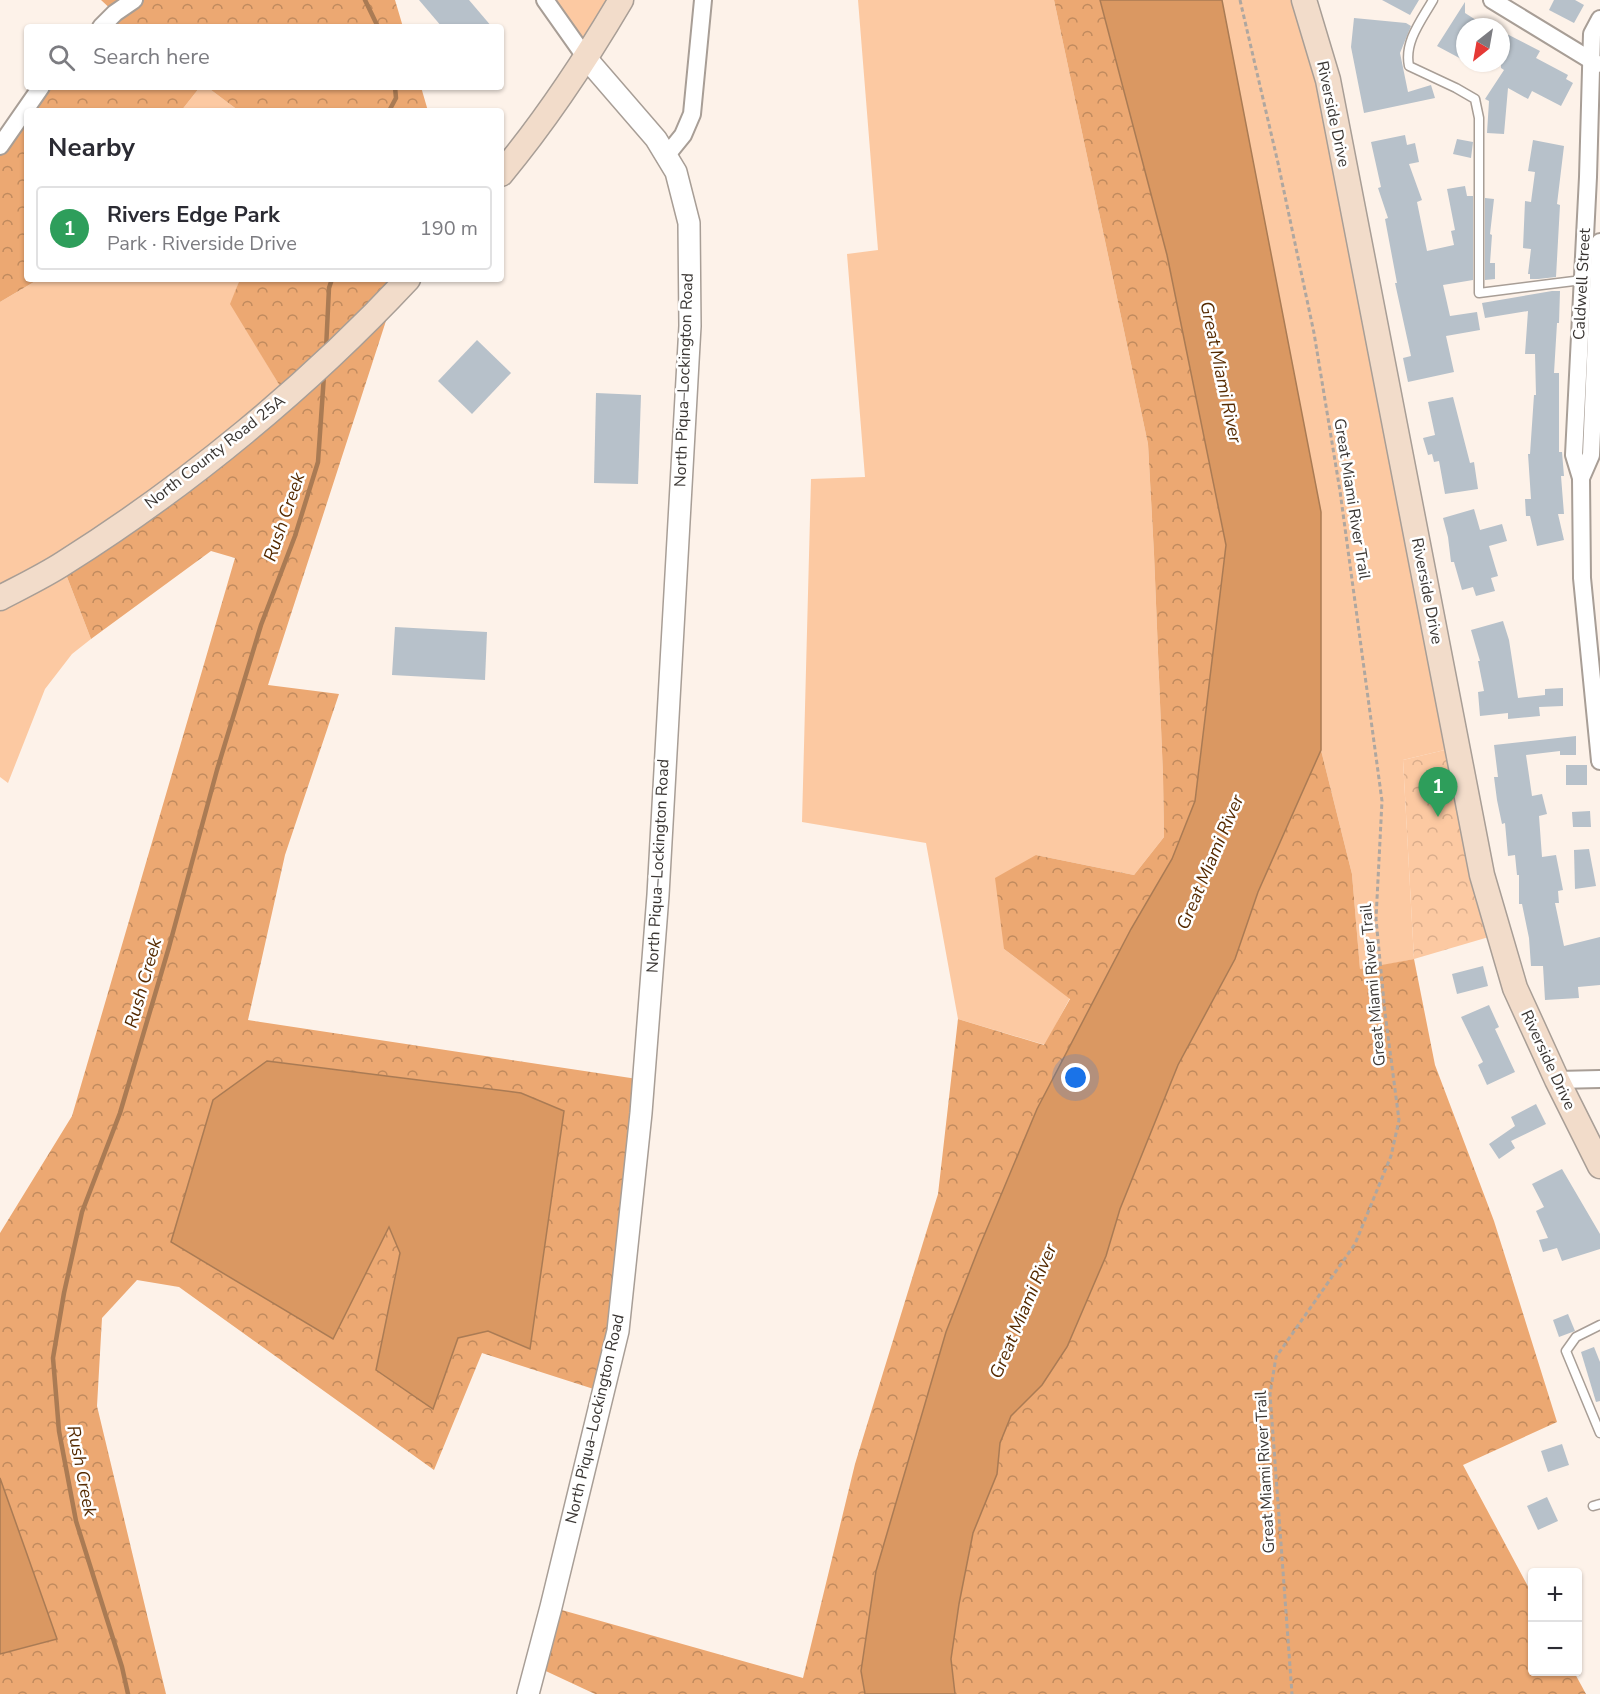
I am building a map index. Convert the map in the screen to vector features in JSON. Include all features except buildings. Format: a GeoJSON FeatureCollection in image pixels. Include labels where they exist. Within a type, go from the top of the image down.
{"type":"FeatureCollection","features":[{"type":"Feature","properties":{"kind":"main road"},"geometry":{"type":"LineString","coordinates":[[504,170],[526,144],[586,58],[621,0]]}},
{"type":"Feature","properties":{"kind":"main road","name":"Riverside Drive"},"geometry":{"type":"LineString","coordinates":[[1304,0],[1330,92],[1482,875],[1515,988],[1600,1166]]}},
{"type":"Feature","properties":{"kind":"main road","name":"North County Road 25A"},"geometry":{"type":"LineString","coordinates":[[0,598],[62,564],[128,521],[211,457],[286,396],[402,286]]}},
{"type":"Feature","properties":{"kind":"street"},"geometry":{"type":"LineString","coordinates":[[105,24],[134,0]]}},
{"type":"Feature","properties":{"kind":"street"},"geometry":{"type":"LineString","coordinates":[[545,0],[586,58]]}},
{"type":"Feature","properties":{"kind":"street"},"geometry":{"type":"LineString","coordinates":[[666,156],[683,135],[692,114],[703,0]]}},
{"type":"Feature","properties":{"kind":"street"},"geometry":{"type":"LineString","coordinates":[[1492,0],[1595,63]]}},
{"type":"Feature","properties":{"kind":"street","name":"Caldwell Street"},"geometry":{"type":"LineString","coordinates":[[1600,19],[1592,34],[1595,63],[1590,280],[1587,340],[1574,454],[1587,471],[1582,578],[1596,683],[1600,761]]}},
{"type":"Feature","properties":{"kind":"street","name":"North Piqua–Lockington Road"},"geometry":{"type":"LineString","coordinates":[[528,1694],[554,1597],[618,1331],[641,1113],[658,895],[690,326],[689,223],[676,172],[656,139],[586,58]]}},
{"type":"Feature","properties":{"kind":"street"},"geometry":{"type":"LineString","coordinates":[[26,108],[39,90]]}},
{"type":"Feature","properties":{"kind":"street"},"geometry":{"type":"LineString","coordinates":[[0,146],[24,111]]}},
{"type":"Feature","properties":{"kind":"street","name":"Caldwell Street"},"geometry":{"type":"LineString","coordinates":[[1590,280],[1600,242]]}},
{"type":"Feature","properties":{"kind":"street"},"geometry":{"type":"LineString","coordinates":[[1557,1080],[1600,1079]]}},
{"type":"Feature","properties":{"kind":"lane"},"geometry":{"type":"LineString","coordinates":[[1433,0],[1410,42],[1407,54],[1409,66],[1475,99],[1479,118],[1479,293],[1590,280]]}},
{"type":"Feature","properties":{"kind":"lane"},"geometry":{"type":"LineString","coordinates":[[1600,1325],[1576,1337],[1566,1351],[1600,1433]]}},
{"type":"Feature","properties":{"kind":"path","name":"Great Miami River Trail"},"geometry":{"type":"LineString","coordinates":[[1240,0],[1314,333],[1340,490],[1382,801],[1376,919],[1399,1120],[1391,1156],[1355,1244],[1276,1357],[1270,1394],[1292,1694]]}},
{"type":"Feature","properties":{"kind":"green space"},"geometry":{"type":"Polygon","coordinates":[[[101,0],[395,0],[402,24],[104,24],[115,13],[101,0]]]}},
{"type":"Feature","properties":{"kind":"green space"},"geometry":{"type":"Polygon","coordinates":[[[545,0],[621,0],[586,58],[545,0]]]}},
{"type":"Feature","properties":{"kind":"green space"},"geometry":{"type":"Polygon","coordinates":[[[858,0],[1054,0],[1148,444],[1164,837],[1134,875],[1036,855],[1004,949],[1070,998],[1045,1045],[958,1019],[926,843],[802,822],[811,479],[865,477],[847,254],[878,250],[858,0]]]}},
{"type":"Feature","properties":{"kind":"green space"},"geometry":{"type":"Polygon","coordinates":[[[1054,0],[1100,0],[1167,255],[1226,545],[1195,801],[1172,859],[1131,929],[1037,1109],[946,1332],[876,1571],[861,1671],[865,1694],[595,1694],[535,1666],[551,1607],[803,1678],[855,1464],[938,1194],[958,1019],[1044,1045],[1070,999],[1004,949],[995,878],[1036,855],[1134,875],[1164,837],[1148,444],[1054,0]]]}},
{"type":"Feature","properties":{"kind":"green space"},"geometry":{"type":"Polygon","coordinates":[[[1222,0],[1304,0],[1457,747],[1403,760],[1414,959],[1360,970],[1352,874],[1321,750],[1321,512],[1222,0]]]}},
{"type":"Feature","properties":{"kind":"green space"},"geometry":{"type":"Polygon","coordinates":[[[39,90],[198,90],[183,108],[26,108],[39,90]]]}},
{"type":"Feature","properties":{"kind":"green space"},"geometry":{"type":"Polygon","coordinates":[[[198,90],[211,90],[235,108],[183,108],[198,90]]]}},
{"type":"Feature","properties":{"kind":"green space"},"geometry":{"type":"Polygon","coordinates":[[[211,90],[422,90],[427,108],[235,108],[211,90]]]}},
{"type":"Feature","properties":{"kind":"green space"},"geometry":{"type":"Polygon","coordinates":[[[24,111],[24,282],[34,282],[0,302],[0,146],[24,111]]]}},
{"type":"Feature","properties":{"kind":"green space"},"geometry":{"type":"Polygon","coordinates":[[[34,282],[239,282],[231,304],[286,396],[62,564],[91,639],[72,654],[45,689],[8,783],[0,777],[0,302],[34,282]]]}},
{"type":"Feature","properties":{"kind":"green space"},"geometry":{"type":"Polygon","coordinates":[[[239,282],[405,282],[395,293],[268,685],[339,694],[285,855],[248,1020],[644,1080],[603,1392],[482,1353],[434,1470],[179,1287],[137,1280],[102,1318],[97,1406],[166,1694],[0,1694],[0,1654],[57,1639],[0,1478],[0,1233],[72,1116],[235,558],[211,551],[91,639],[62,564],[286,396],[230,304],[239,282]],[[267,1061],[389,1226],[400,1253],[376,1370],[458,1338],[488,1331],[530,1349],[564,1111],[521,1093],[267,1061]]]}},
{"type":"Feature","properties":{"kind":"green space"},"geometry":{"type":"Polygon","coordinates":[[[1457,747],[1499,934],[1414,959],[1403,760],[1457,747]]]}},
{"type":"Feature","properties":{"kind":"green space"},"geometry":{"type":"Polygon","coordinates":[[[1321,750],[1352,874],[1360,969],[1414,959],[1435,1065],[1494,1221],[1557,1422],[1463,1465],[1528,1587],[1528,1676],[1576,1676],[1586,1694],[955,1694],[951,1659],[959,1604],[973,1533],[997,1474],[1000,1443],[1011,1416],[1042,1385],[1067,1347],[1106,1256],[1120,1209],[1178,1065],[1235,959],[1258,892],[1321,750]]]}},
{"type":"Feature","properties":{"kind":"water","name":"Great Miami River"},"geometry":{"type":"Polygon","coordinates":[[[1100,0],[1222,0],[1321,512],[1321,750],[1258,892],[1235,959],[1178,1065],[1120,1209],[1106,1256],[1067,1347],[1042,1385],[1011,1416],[1000,1443],[997,1474],[973,1533],[959,1604],[951,1659],[955,1694],[865,1694],[861,1671],[876,1571],[946,1332],[1037,1109],[1131,929],[1172,859],[1195,801],[1226,545],[1167,255],[1100,0]]]}},
{"type":"Feature","properties":{"kind":"water"},"geometry":{"type":"Polygon","coordinates":[[[267,1061],[521,1093],[564,1111],[530,1349],[488,1331],[458,1338],[433,1409],[376,1370],[400,1253],[389,1227],[333,1339],[171,1242],[213,1100],[267,1061]]]}},
{"type":"Feature","properties":{"kind":"water"},"geometry":{"type":"Polygon","coordinates":[[[0,1478],[57,1639],[0,1654],[0,1478]]]}},
{"type":"Feature","properties":{"kind":"waterway","name":"Rush Creek"},"geometry":{"type":"LineString","coordinates":[[365,0],[377,24]]}},
{"type":"Feature","properties":{"kind":"waterway","name":"Rush Creek"},"geometry":{"type":"LineString","coordinates":[[391,108],[396,98],[395,90]]}},
{"type":"Feature","properties":{"kind":"waterway","name":"Rush Creek"},"geometry":{"type":"LineString","coordinates":[[326,349],[331,282]]}},
{"type":"Feature","properties":{"kind":"waterway","name":"Rush Creek"},"geometry":{"type":"LineString","coordinates":[[128,1694],[122,1667],[76,1521],[59,1431],[53,1358],[64,1293],[82,1212],[120,1113],[169,947],[217,770],[261,625],[295,536],[318,462],[324,375]]}},
{"type":"Feature","properties":{"kind":"place","name":"Rivers Edge Park"},"geometry":{"type":"Point","coordinates":[1438,817]}}]}
